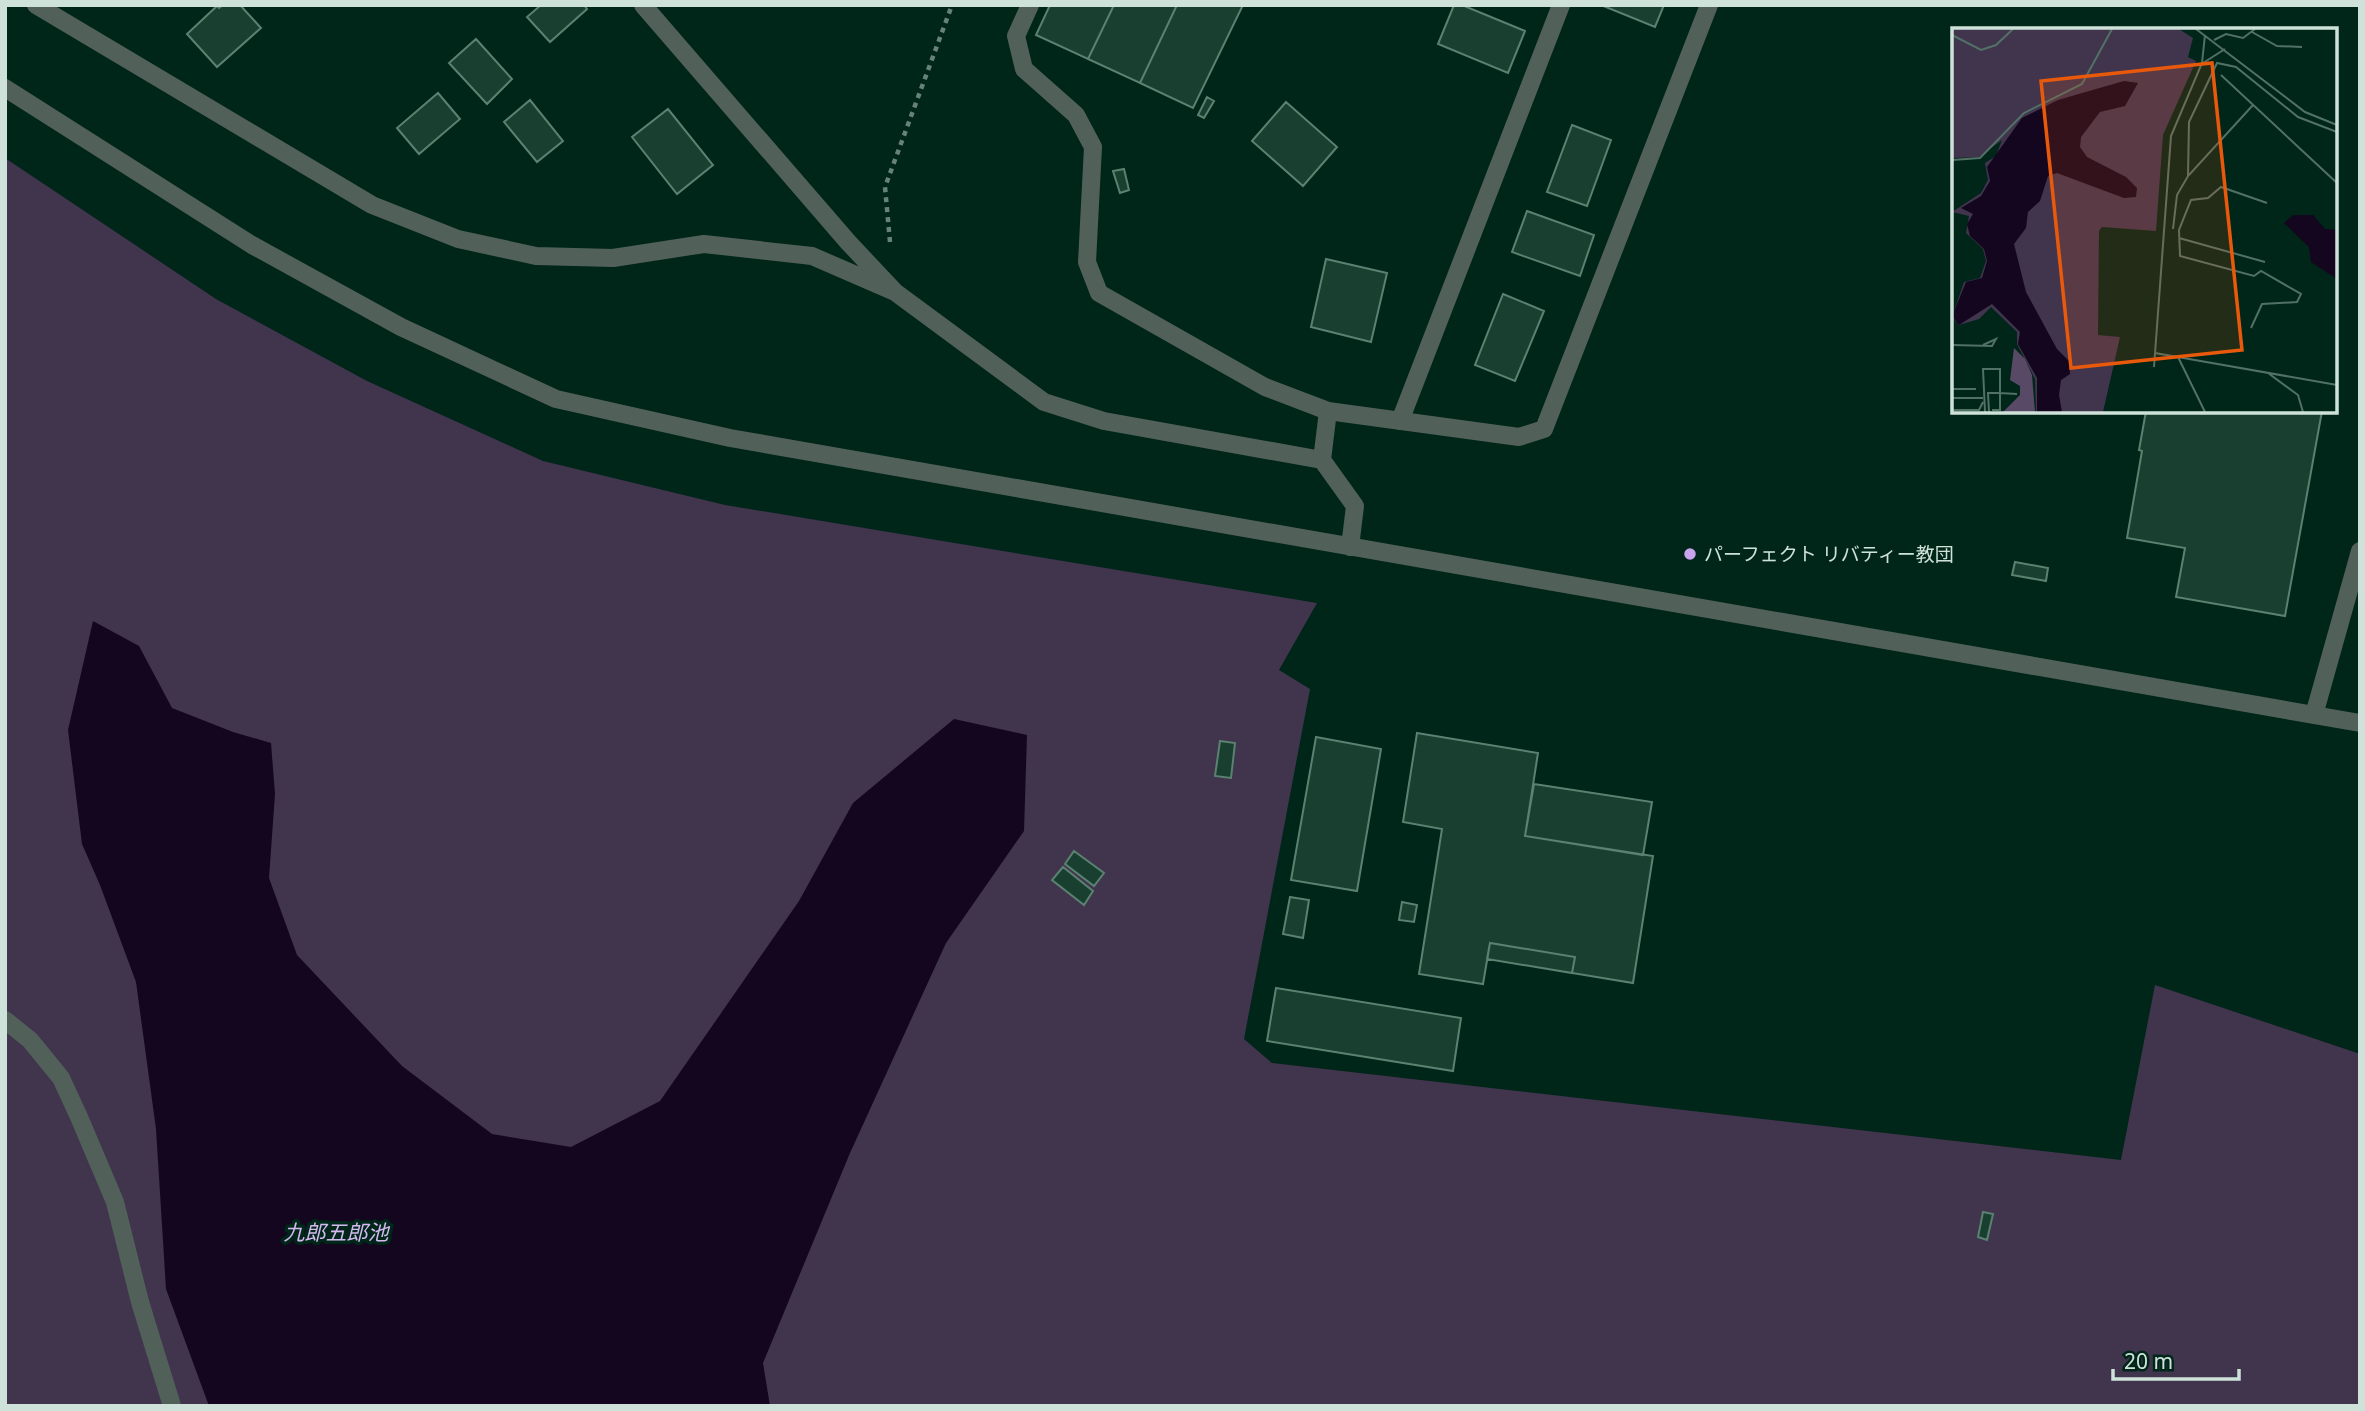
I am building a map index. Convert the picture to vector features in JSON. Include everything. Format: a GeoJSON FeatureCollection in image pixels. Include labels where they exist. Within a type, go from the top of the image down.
{"type":"FeatureCollection","features":[{"type":"Feature","properties":{"kind":"lane"},"geometry":{"type":"LineString","coordinates":[[36,5],[372,205],[458,239],[536,256],[613,258],[704,244],[811,256],[895,292]]}},
{"type":"Feature","properties":{"kind":"lane"},"geometry":{"type":"LineString","coordinates":[[643,5],[848,242],[895,292],[1044,402],[1104,421],[1322,460]]}},
{"type":"Feature","properties":{"kind":"lane"},"geometry":{"type":"LineString","coordinates":[[1030,5],[1016,36],[1024,69],[1076,115],[1093,148],[1087,262],[1099,293],[1265,387],[1328,411],[1519,437],[1544,429],[1709,5]]}},
{"type":"Feature","properties":{"kind":"lane"},"geometry":{"type":"LineString","coordinates":[[1400,421],[1561,5]]}},
{"type":"Feature","properties":{"kind":"lane"},"geometry":{"type":"LineString","coordinates":[[5,88],[252,245],[401,327],[556,399],[730,438],[2360,723]]}},
{"type":"Feature","properties":{"kind":"lane"},"geometry":{"type":"LineString","coordinates":[[1328,411],[1322,460],[1355,506],[1350,547]]}},
{"type":"Feature","properties":{"kind":"lane"},"geometry":{"type":"LineString","coordinates":[[2314,715],[2360,551]]}},
{"type":"Feature","properties":{"kind":"lane"},"geometry":{"type":"LineString","coordinates":[[5,1020],[30,1040],[61,1078],[79,1117],[115,1202],[140,1302],[172,1406]]}},
{"type":"Feature","properties":{"kind":"path"},"geometry":{"type":"LineString","coordinates":[[895,292],[885,187],[952,5]]}},
{"type":"Feature","properties":{"kind":"shaded area"},"geometry":{"type":"Polygon","coordinates":[[[5,158],[216,299],[367,381],[543,461],[725,505],[1317,603],[1279,670],[1310,689],[1244,1039],[1272,1063],[2121,1160],[2155,985],[2360,1054],[2360,1406],[5,1406],[5,158]]]}},
{"type":"Feature","properties":{"kind":"water","name":"九郎五郎池"},"geometry":{"type":"Polygon","coordinates":[[[93,621],[139,646],[172,708],[233,732],[271,743],[275,794],[269,878],[297,955],[402,1066],[492,1134],[571,1147],[660,1101],[799,901],[853,803],[954,719],[1027,735],[1024,831],[946,943],[850,1153],[763,1363],[770,1406],[209,1406],[166,1289],[156,1129],[136,982],[82,844],[68,730],[93,621]]]}},
{"type":"Feature","properties":{"kind":"building"},"geometry":{"type":"Polygon","coordinates":[[[223,5],[240,5],[261,28],[217,67],[187,34],[217,6],[219,8],[223,5]]]}},
{"type":"Feature","properties":{"kind":"building"},"geometry":{"type":"Polygon","coordinates":[[[541,5],[584,5],[587,9],[550,42],[527,17],[541,5]]]}},
{"type":"Feature","properties":{"kind":"building"},"geometry":{"type":"Polygon","coordinates":[[[1050,5],[1114,5],[1088,59],[1036,35],[1050,5]]]}},
{"type":"Feature","properties":{"kind":"building"},"geometry":{"type":"Polygon","coordinates":[[[1114,5],[1177,5],[1140,83],[1088,59],[1114,5]]]}},
{"type":"Feature","properties":{"kind":"building"},"geometry":{"type":"Polygon","coordinates":[[[1177,5],[1243,5],[1193,108],[1140,83],[1177,5]]]}},
{"type":"Feature","properties":{"kind":"building"},"geometry":{"type":"Polygon","coordinates":[[[1454,5],[1462,5],[1525,31],[1508,73],[1438,44],[1454,5]]]}},
{"type":"Feature","properties":{"kind":"building"},"geometry":{"type":"Polygon","coordinates":[[[1601,5],[1664,5],[1655,27],[1601,5]]]}},
{"type":"Feature","properties":{"kind":"building"},"geometry":{"type":"Polygon","coordinates":[[[476,39],[512,79],[487,104],[449,63],[476,39]]]}},
{"type":"Feature","properties":{"kind":"building"},"geometry":{"type":"Polygon","coordinates":[[[438,93],[460,119],[419,154],[397,128],[438,93]]]}},
{"type":"Feature","properties":{"kind":"building"},"geometry":{"type":"Polygon","coordinates":[[[1207,97],[1214,101],[1204,118],[1198,115],[1207,97]]]}},
{"type":"Feature","properties":{"kind":"building"},"geometry":{"type":"Polygon","coordinates":[[[530,100],[563,141],[537,162],[504,122],[530,100]]]}},
{"type":"Feature","properties":{"kind":"building"},"geometry":{"type":"Polygon","coordinates":[[[1286,102],[1337,147],[1303,186],[1252,141],[1286,102]]]}},
{"type":"Feature","properties":{"kind":"building"},"geometry":{"type":"Polygon","coordinates":[[[668,109],[713,165],[677,194],[632,137],[668,109]]]}},
{"type":"Feature","properties":{"kind":"building"},"geometry":{"type":"Polygon","coordinates":[[[1572,125],[1611,140],[1587,206],[1547,192],[1572,125]]]}},
{"type":"Feature","properties":{"kind":"building"},"geometry":{"type":"Polygon","coordinates":[[[1124,169],[1129,190],[1120,193],[1113,171],[1124,169]]]}},
{"type":"Feature","properties":{"kind":"building"},"geometry":{"type":"Polygon","coordinates":[[[1527,211],[1594,235],[1580,276],[1512,252],[1527,211]]]}},
{"type":"Feature","properties":{"kind":"building"},"geometry":{"type":"Polygon","coordinates":[[[1326,259],[1387,273],[1371,342],[1311,327],[1326,259]]]}},
{"type":"Feature","properties":{"kind":"building"},"geometry":{"type":"Polygon","coordinates":[[[1503,294],[1544,311],[1515,381],[1475,365],[1503,294]]]}},
{"type":"Feature","properties":{"kind":"building"},"geometry":{"type":"Polygon","coordinates":[[[2146,413],[2322,413],[2285,616],[2176,597],[2185,548],[2127,538],[2142,451],[2139,450],[2146,413]]]}},
{"type":"Feature","properties":{"kind":"building"},"geometry":{"type":"Polygon","coordinates":[[[2015,562],[2048,568],[2046,581],[2012,575],[2015,562]]]}},
{"type":"Feature","properties":{"kind":"building"},"geometry":{"type":"Polygon","coordinates":[[[1417,733],[1538,753],[1525,836],[1653,856],[1633,983],[1572,973],[1575,957],[1490,943],[1483,984],[1419,974],[1442,829],[1403,822],[1417,733]]]}},
{"type":"Feature","properties":{"kind":"building"},"geometry":{"type":"Polygon","coordinates":[[[1316,737],[1381,749],[1357,891],[1291,880],[1316,737]]]}},
{"type":"Feature","properties":{"kind":"building"},"geometry":{"type":"Polygon","coordinates":[[[1220,741],[1235,743],[1231,778],[1215,776],[1220,741]]]}},
{"type":"Feature","properties":{"kind":"building"},"geometry":{"type":"Polygon","coordinates":[[[1534,784],[1652,802],[1643,855],[1525,836],[1534,784]]]}},
{"type":"Feature","properties":{"kind":"building"},"geometry":{"type":"Polygon","coordinates":[[[1074,851],[1104,873],[1094,886],[1065,864],[1074,851]]]}},
{"type":"Feature","properties":{"kind":"building"},"geometry":{"type":"Polygon","coordinates":[[[1063,867],[1093,891],[1084,905],[1052,880],[1063,867]]]}},
{"type":"Feature","properties":{"kind":"building"},"geometry":{"type":"Polygon","coordinates":[[[1290,897],[1309,900],[1303,938],[1283,934],[1290,897]]]}},
{"type":"Feature","properties":{"kind":"building"},"geometry":{"type":"Polygon","coordinates":[[[1402,902],[1417,905],[1414,922],[1399,920],[1402,902]]]}},
{"type":"Feature","properties":{"kind":"building"},"geometry":{"type":"Polygon","coordinates":[[[1490,943],[1575,957],[1572,973],[1487,959],[1490,943]]]}},
{"type":"Feature","properties":{"kind":"building"},"geometry":{"type":"Polygon","coordinates":[[[1276,988],[1461,1018],[1453,1071],[1267,1041],[1276,988]]]}},
{"type":"Feature","properties":{"kind":"building"},"geometry":{"type":"Polygon","coordinates":[[[1983,1212],[1993,1214],[1987,1240],[1978,1237],[1983,1212]]]}},
{"type":"Feature","properties":{"kind":"place","name":"パーフェクト リバティー教団"},"geometry":{"type":"Point","coordinates":[1690,554]}}]}
